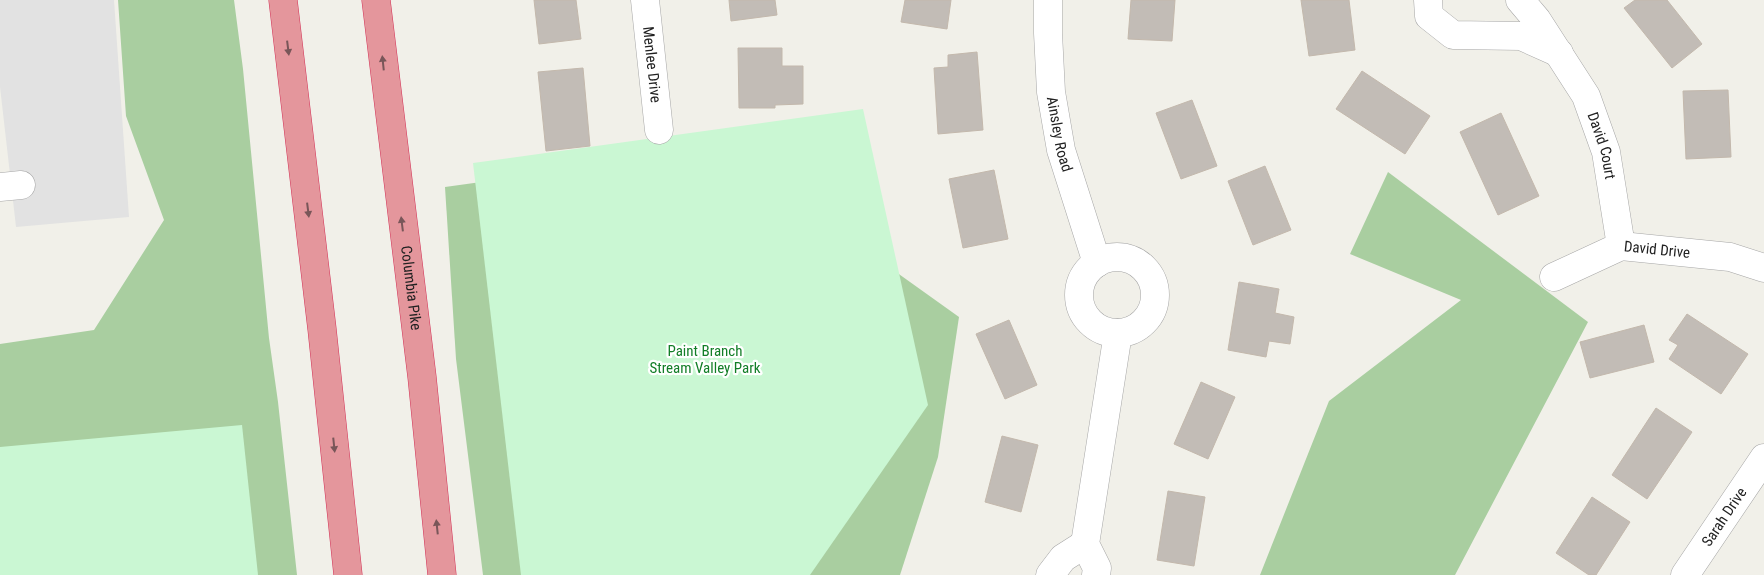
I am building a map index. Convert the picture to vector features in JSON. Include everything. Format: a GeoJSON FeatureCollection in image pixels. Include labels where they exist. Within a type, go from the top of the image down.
{"type":"FeatureCollection","features":[{"type":"Feature","properties":{"kind":"highway"},"geometry":{"type":"LineString","coordinates":[[283,0],[348,575]]}},
{"type":"Feature","properties":{"kind":"highway","name":"Columbia Pike"},"geometry":{"type":"LineString","coordinates":[[376,0],[396,178],[422,377],[442,575]]}},
{"type":"Feature","properties":{"kind":"street","name":"Menlee Drive"},"geometry":{"type":"LineString","coordinates":[[645,0],[659,130]]}},
{"type":"Feature","properties":{"kind":"street","name":"Ainsley Road"},"geometry":{"type":"LineString","coordinates":[[1048,0],[1051,92],[1061,150],[1097,262]]}},
{"type":"Feature","properties":{"kind":"street"},"geometry":{"type":"LineString","coordinates":[[1428,0],[1429,16],[1453,35],[1521,36],[1559,53]]}},
{"type":"Feature","properties":{"kind":"street","name":"David Court"},"geometry":{"type":"LineString","coordinates":[[1520,0],[1537,20],[1586,96],[1606,152],[1621,246]]}},
{"type":"Feature","properties":{"kind":"street","name":"David Drive"},"geometry":{"type":"LineString","coordinates":[[1554,277],[1621,246],[1730,257],[1764,268]]}},
{"type":"Feature","properties":{"kind":"street"},"geometry":{"type":"LineString","coordinates":[[1120,257],[1132,260],[1142,266],[1150,276],[1154,287],[1155,300],[1151,311],[1144,321],[1135,329],[1118,333],[1098,328],[1087,320],[1081,308],[1079,295],[1081,282],[1087,271],[1097,262],[1108,258],[1120,257]]}},
{"type":"Feature","properties":{"kind":"street"},"geometry":{"type":"LineString","coordinates":[[1096,575],[1097,568],[1085,544],[1118,333]]}},
{"type":"Feature","properties":{"kind":"street","name":"Sarah Drive"},"geometry":{"type":"LineString","coordinates":[[1685,575],[1764,458]]}},
{"type":"Feature","properties":{"kind":"street"},"geometry":{"type":"LineString","coordinates":[[1050,575],[1063,558],[1085,544]]}},
{"type":"Feature","properties":{"kind":"green space"},"geometry":{"type":"Polygon","coordinates":[[[118,0],[234,0],[243,69],[269,338],[297,575],[0,575],[0,344],[94,330],[164,220],[126,116],[118,0]]]}},
{"type":"Feature","properties":{"kind":"green space","name":"Paint Branch Stream Valley Park"},"geometry":{"type":"Polygon","coordinates":[[[863,109],[928,405],[810,575],[521,575],[473,163],[863,109]]]}},
{"type":"Feature","properties":{"kind":"green space","name":"Paint Branch Stream Valley Park"},"geometry":{"type":"Polygon","coordinates":[[[583,168],[847,237],[959,317],[938,457],[900,575],[483,575],[456,359],[445,187],[583,168]]]}},
{"type":"Feature","properties":{"kind":"green space"},"geometry":{"type":"Polygon","coordinates":[[[1388,172],[1588,322],[1455,575],[1260,575],[1329,401],[1461,300],[1350,254],[1388,172]]]}},
{"type":"Feature","properties":{"kind":"green space"},"geometry":{"type":"Polygon","coordinates":[[[242,425],[258,575],[0,575],[0,447],[242,425]]]}},
{"type":"Feature","properties":{"kind":"shaded area"},"geometry":{"type":"Polygon","coordinates":[[[0,0],[114,0],[129,217],[16,227],[0,87],[0,0]]]}},
{"type":"Feature","properties":{"kind":"building"},"geometry":{"type":"Polygon","coordinates":[[[534,0],[576,0],[581,39],[539,44],[534,0]]]}},
{"type":"Feature","properties":{"kind":"building"},"geometry":{"type":"Polygon","coordinates":[[[729,0],[775,0],[777,15],[731,21],[729,0]]]}},
{"type":"Feature","properties":{"kind":"building"},"geometry":{"type":"Polygon","coordinates":[[[905,0],[951,0],[947,29],[901,22],[905,0]]]}},
{"type":"Feature","properties":{"kind":"building"},"geometry":{"type":"Polygon","coordinates":[[[1131,0],[1175,0],[1172,41],[1128,39],[1131,0]]]}},
{"type":"Feature","properties":{"kind":"building"},"geometry":{"type":"Polygon","coordinates":[[[1301,0],[1349,0],[1355,50],[1309,56],[1301,0]]]}},
{"type":"Feature","properties":{"kind":"building"},"geometry":{"type":"Polygon","coordinates":[[[1635,0],[1667,0],[1702,44],[1672,68],[1624,8],[1635,0]]]}},
{"type":"Feature","properties":{"kind":"building"},"geometry":{"type":"Polygon","coordinates":[[[738,48],[782,48],[782,66],[803,66],[803,104],[775,105],[775,108],[739,108],[738,48]]]}},
{"type":"Feature","properties":{"kind":"building"},"geometry":{"type":"Polygon","coordinates":[[[977,52],[983,130],[938,134],[934,68],[948,67],[948,55],[977,52]]]}},
{"type":"Feature","properties":{"kind":"building"},"geometry":{"type":"Polygon","coordinates":[[[583,68],[590,146],[546,151],[538,72],[583,68]]]}},
{"type":"Feature","properties":{"kind":"building"},"geometry":{"type":"Polygon","coordinates":[[[1362,71],[1430,116],[1405,154],[1336,109],[1362,71]]]}},
{"type":"Feature","properties":{"kind":"building"},"geometry":{"type":"Polygon","coordinates":[[[1728,90],[1731,157],[1686,159],[1683,91],[1728,90]]]}},
{"type":"Feature","properties":{"kind":"building"},"geometry":{"type":"Polygon","coordinates":[[[1192,100],[1217,166],[1181,179],[1156,113],[1192,100]]]}},
{"type":"Feature","properties":{"kind":"building"},"geometry":{"type":"Polygon","coordinates":[[[1501,113],[1539,196],[1498,215],[1460,132],[1501,113]]]}},
{"type":"Feature","properties":{"kind":"building"},"geometry":{"type":"Polygon","coordinates":[[[1265,166],[1291,230],[1253,245],[1228,181],[1265,166]]]}},
{"type":"Feature","properties":{"kind":"building"},"geometry":{"type":"Polygon","coordinates":[[[994,170],[1008,239],[963,248],[949,179],[994,170]]]}},
{"type":"Feature","properties":{"kind":"building"},"geometry":{"type":"Polygon","coordinates":[[[1239,282],[1279,289],[1275,313],[1294,317],[1290,344],[1269,341],[1266,357],[1228,350],[1239,282]]]}},
{"type":"Feature","properties":{"kind":"building"},"geometry":{"type":"Polygon","coordinates":[[[1687,314],[1748,354],[1721,394],[1669,359],[1678,345],[1669,340],[1687,314]]]}},
{"type":"Feature","properties":{"kind":"building"},"geometry":{"type":"Polygon","coordinates":[[[1009,320],[1037,385],[1005,399],[976,334],[1009,320]]]}},
{"type":"Feature","properties":{"kind":"building"},"geometry":{"type":"Polygon","coordinates":[[[1644,325],[1654,362],[1590,378],[1580,342],[1644,325]]]}},
{"type":"Feature","properties":{"kind":"building"},"geometry":{"type":"Polygon","coordinates":[[[1201,382],[1235,397],[1208,459],[1174,444],[1201,382]]]}},
{"type":"Feature","properties":{"kind":"building"},"geometry":{"type":"Polygon","coordinates":[[[1656,408],[1692,432],[1647,499],[1612,475],[1656,408]]]}},
{"type":"Feature","properties":{"kind":"building"},"geometry":{"type":"Polygon","coordinates":[[[1002,436],[1038,445],[1021,512],[985,502],[1002,436]]]}},
{"type":"Feature","properties":{"kind":"building"},"geometry":{"type":"Polygon","coordinates":[[[1168,491],[1205,497],[1194,566],[1157,560],[1168,491]]]}},
{"type":"Feature","properties":{"kind":"building"},"geometry":{"type":"Polygon","coordinates":[[[1592,497],[1630,522],[1596,575],[1589,575],[1556,553],[1592,497]]]}}]}
